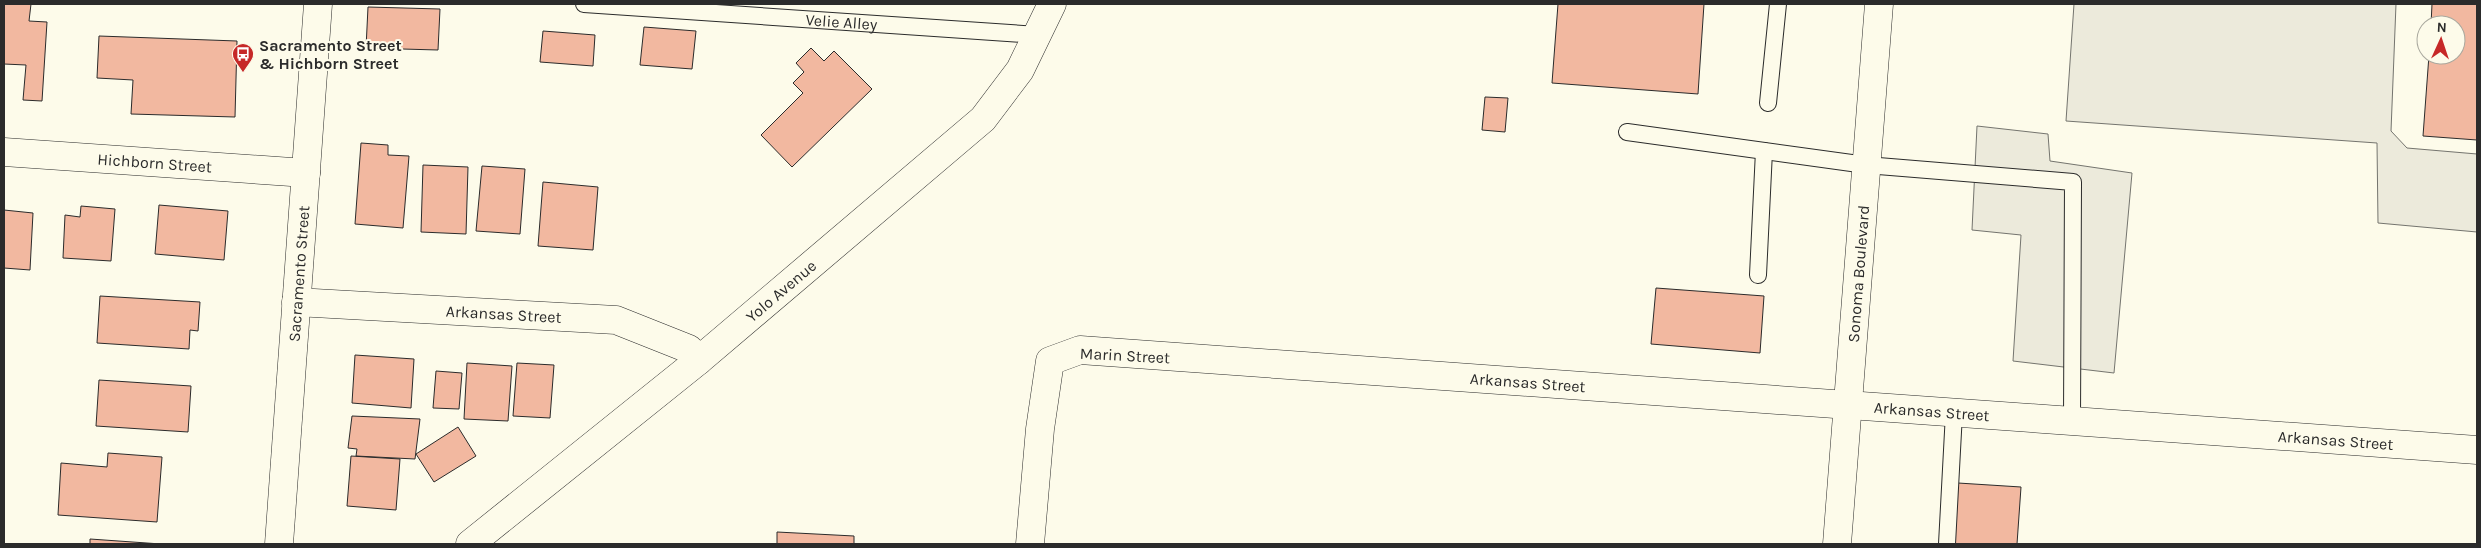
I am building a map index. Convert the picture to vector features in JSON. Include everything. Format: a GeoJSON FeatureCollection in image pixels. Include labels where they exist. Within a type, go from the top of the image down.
{"type":"FeatureCollection","features":[{"type":"Feature","properties":{"kind":"street","name":"Sacramento Street"},"geometry":{"type":"LineString","coordinates":[[279,544],[318,4]]}},
{"type":"Feature","properties":{"kind":"street","name":"Yolo Avenue"},"geometry":{"type":"LineString","coordinates":[[470,544],[698,361],[983,119],[1020,70],[1052,4]]}},
{"type":"Feature","properties":{"kind":"street","name":"Sonoma Boulevard"},"geometry":{"type":"LineString","coordinates":[[1837,544],[1879,4]]}},
{"type":"Feature","properties":{"kind":"street","name":"Hichborn Street"},"geometry":{"type":"LineString","coordinates":[[4,152],[306,174]]}},
{"type":"Feature","properties":{"kind":"street","name":"Arkansas Street"},"geometry":{"type":"LineString","coordinates":[[296,302],[616,320],[689,349],[698,361]]}},
{"type":"Feature","properties":{"kind":"street","name":"Marin Street"},"geometry":{"type":"LineString","coordinates":[[1030,544],[1040,429],[1050,360],[1080,350],[1386,374]]}},
{"type":"Feature","properties":{"kind":"street","name":"Arkansas Street"},"geometry":{"type":"LineString","coordinates":[[1386,374],[2477,450]]}},
{"type":"Feature","properties":{"kind":"lane","name":"Velie Alley"},"geometry":{"type":"LineString","coordinates":[[584,4],[1038,35]]}},
{"type":"Feature","properties":{"kind":"lane"},"geometry":{"type":"LineString","coordinates":[[1768,103],[1778,4]]}},
{"type":"Feature","properties":{"kind":"lane"},"geometry":{"type":"LineString","coordinates":[[1627,132],[1866,165],[2074,182],[2072,421]]}},
{"type":"Feature","properties":{"kind":"lane"},"geometry":{"type":"LineString","coordinates":[[1758,275],[1764,150]]}},
{"type":"Feature","properties":{"kind":"lane"},"geometry":{"type":"LineString","coordinates":[[1947,544],[1954,413]]}},
{"type":"Feature","properties":{"kind":"shaded area"},"geometry":{"type":"Polygon","coordinates":[[[2074,4],[2396,4],[2391,131],[2407,148],[2477,154],[2477,232],[2378,223],[2377,143],[2066,121],[2074,4]]]}},
{"type":"Feature","properties":{"kind":"shaded area"},"geometry":{"type":"Polygon","coordinates":[[[1977,126],[2048,134],[2050,161],[2132,173],[2114,373],[2013,361],[2021,235],[1972,230],[1977,126]]]}},
{"type":"Feature","properties":{"kind":"building"},"geometry":{"type":"Polygon","coordinates":[[[4,4],[31,4],[29,21],[47,22],[42,101],[23,100],[26,65],[4,64],[4,4]]]}},
{"type":"Feature","properties":{"kind":"building"},"geometry":{"type":"Polygon","coordinates":[[[1558,4],[1704,4],[1698,94],[1552,83],[1558,4]]]}},
{"type":"Feature","properties":{"kind":"building"},"geometry":{"type":"Polygon","coordinates":[[[2432,4],[2477,4],[2477,140],[2423,136],[2428,65],[2466,65],[2466,15],[2431,15],[2432,4]]]}},
{"type":"Feature","properties":{"kind":"building"},"geometry":{"type":"Polygon","coordinates":[[[368,7],[440,9],[438,50],[366,48],[368,7]]]}},
{"type":"Feature","properties":{"kind":"building"},"geometry":{"type":"Polygon","coordinates":[[[644,27],[696,31],[692,69],[640,65],[644,27]]]}},
{"type":"Feature","properties":{"kind":"building"},"geometry":{"type":"Polygon","coordinates":[[[543,31],[595,35],[593,66],[540,62],[543,31]]]}},
{"type":"Feature","properties":{"kind":"building"},"geometry":{"type":"Polygon","coordinates":[[[99,36],[237,41],[235,117],[131,114],[133,80],[97,78],[99,36]]]}},
{"type":"Feature","properties":{"kind":"building"},"geometry":{"type":"Polygon","coordinates":[[[811,48],[824,61],[834,51],[872,89],[792,167],[761,135],[803,93],[793,83],[804,72],[796,63],[811,48]]]}},
{"type":"Feature","properties":{"kind":"building"},"geometry":{"type":"Polygon","coordinates":[[[1485,97],[1508,98],[1505,132],[1482,130],[1485,97]]]}},
{"type":"Feature","properties":{"kind":"building"},"geometry":{"type":"Polygon","coordinates":[[[361,143],[388,145],[388,155],[409,156],[403,228],[355,224],[361,143]]]}},
{"type":"Feature","properties":{"kind":"building"},"geometry":{"type":"Polygon","coordinates":[[[423,165],[468,167],[466,234],[421,232],[423,165]]]}},
{"type":"Feature","properties":{"kind":"building"},"geometry":{"type":"Polygon","coordinates":[[[482,166],[525,169],[520,234],[476,231],[482,166]]]}},
{"type":"Feature","properties":{"kind":"building"},"geometry":{"type":"Polygon","coordinates":[[[543,182],[598,187],[593,250],[538,246],[543,182]]]}},
{"type":"Feature","properties":{"kind":"building"},"geometry":{"type":"Polygon","coordinates":[[[159,205],[228,211],[224,260],[155,254],[159,205]]]}},
{"type":"Feature","properties":{"kind":"building"},"geometry":{"type":"Polygon","coordinates":[[[81,206],[115,209],[111,261],[63,258],[65,215],[80,217],[81,206]]]}},
{"type":"Feature","properties":{"kind":"building"},"geometry":{"type":"Polygon","coordinates":[[[4,210],[33,213],[30,270],[4,268],[4,210]]]}},
{"type":"Feature","properties":{"kind":"building"},"geometry":{"type":"Polygon","coordinates":[[[1656,288],[1764,296],[1760,353],[1651,344],[1656,288]]]}},
{"type":"Feature","properties":{"kind":"building"},"geometry":{"type":"Polygon","coordinates":[[[100,296],[200,302],[198,331],[190,330],[189,349],[97,343],[100,296]]]}},
{"type":"Feature","properties":{"kind":"building"},"geometry":{"type":"Polygon","coordinates":[[[355,355],[414,359],[411,408],[352,403],[355,355]]]}},
{"type":"Feature","properties":{"kind":"building"},"geometry":{"type":"Polygon","coordinates":[[[467,363],[512,366],[508,421],[464,419],[467,363]]]}},
{"type":"Feature","properties":{"kind":"building"},"geometry":{"type":"Polygon","coordinates":[[[517,363],[554,365],[550,418],[513,416],[517,363]]]}},
{"type":"Feature","properties":{"kind":"building"},"geometry":{"type":"Polygon","coordinates":[[[436,371],[462,373],[459,409],[433,408],[436,371]]]}},
{"type":"Feature","properties":{"kind":"building"},"geometry":{"type":"Polygon","coordinates":[[[99,380],[191,386],[188,432],[96,426],[99,380]]]}},
{"type":"Feature","properties":{"kind":"building"},"geometry":{"type":"Polygon","coordinates":[[[352,416],[420,419],[415,459],[356,456],[357,449],[348,448],[352,416]]]}},
{"type":"Feature","properties":{"kind":"building"},"geometry":{"type":"Polygon","coordinates":[[[458,427],[476,456],[434,482],[416,454],[458,427]]]}},
{"type":"Feature","properties":{"kind":"building"},"geometry":{"type":"Polygon","coordinates":[[[108,453],[162,457],[157,522],[58,515],[61,463],[107,467],[108,453]]]}},
{"type":"Feature","properties":{"kind":"building"},"geometry":{"type":"Polygon","coordinates":[[[351,456],[400,459],[396,510],[347,506],[351,456]]]}},
{"type":"Feature","properties":{"kind":"building"},"geometry":{"type":"Polygon","coordinates":[[[1958,483],[2021,487],[2017,544],[1953,544],[1958,483]]]}},
{"type":"Feature","properties":{"kind":"building"},"geometry":{"type":"Polygon","coordinates":[[[777,532],[854,536],[854,544],[777,544],[777,532]]]}},
{"type":"Feature","properties":{"kind":"building"},"geometry":{"type":"Polygon","coordinates":[[[90,539],[161,544],[90,544],[90,539]]]}},
{"type":"Feature","properties":{"kind":"place","name":"Sacramento Street & Hichborn Street"},"geometry":{"type":"Point","coordinates":[243,73]}}]}
